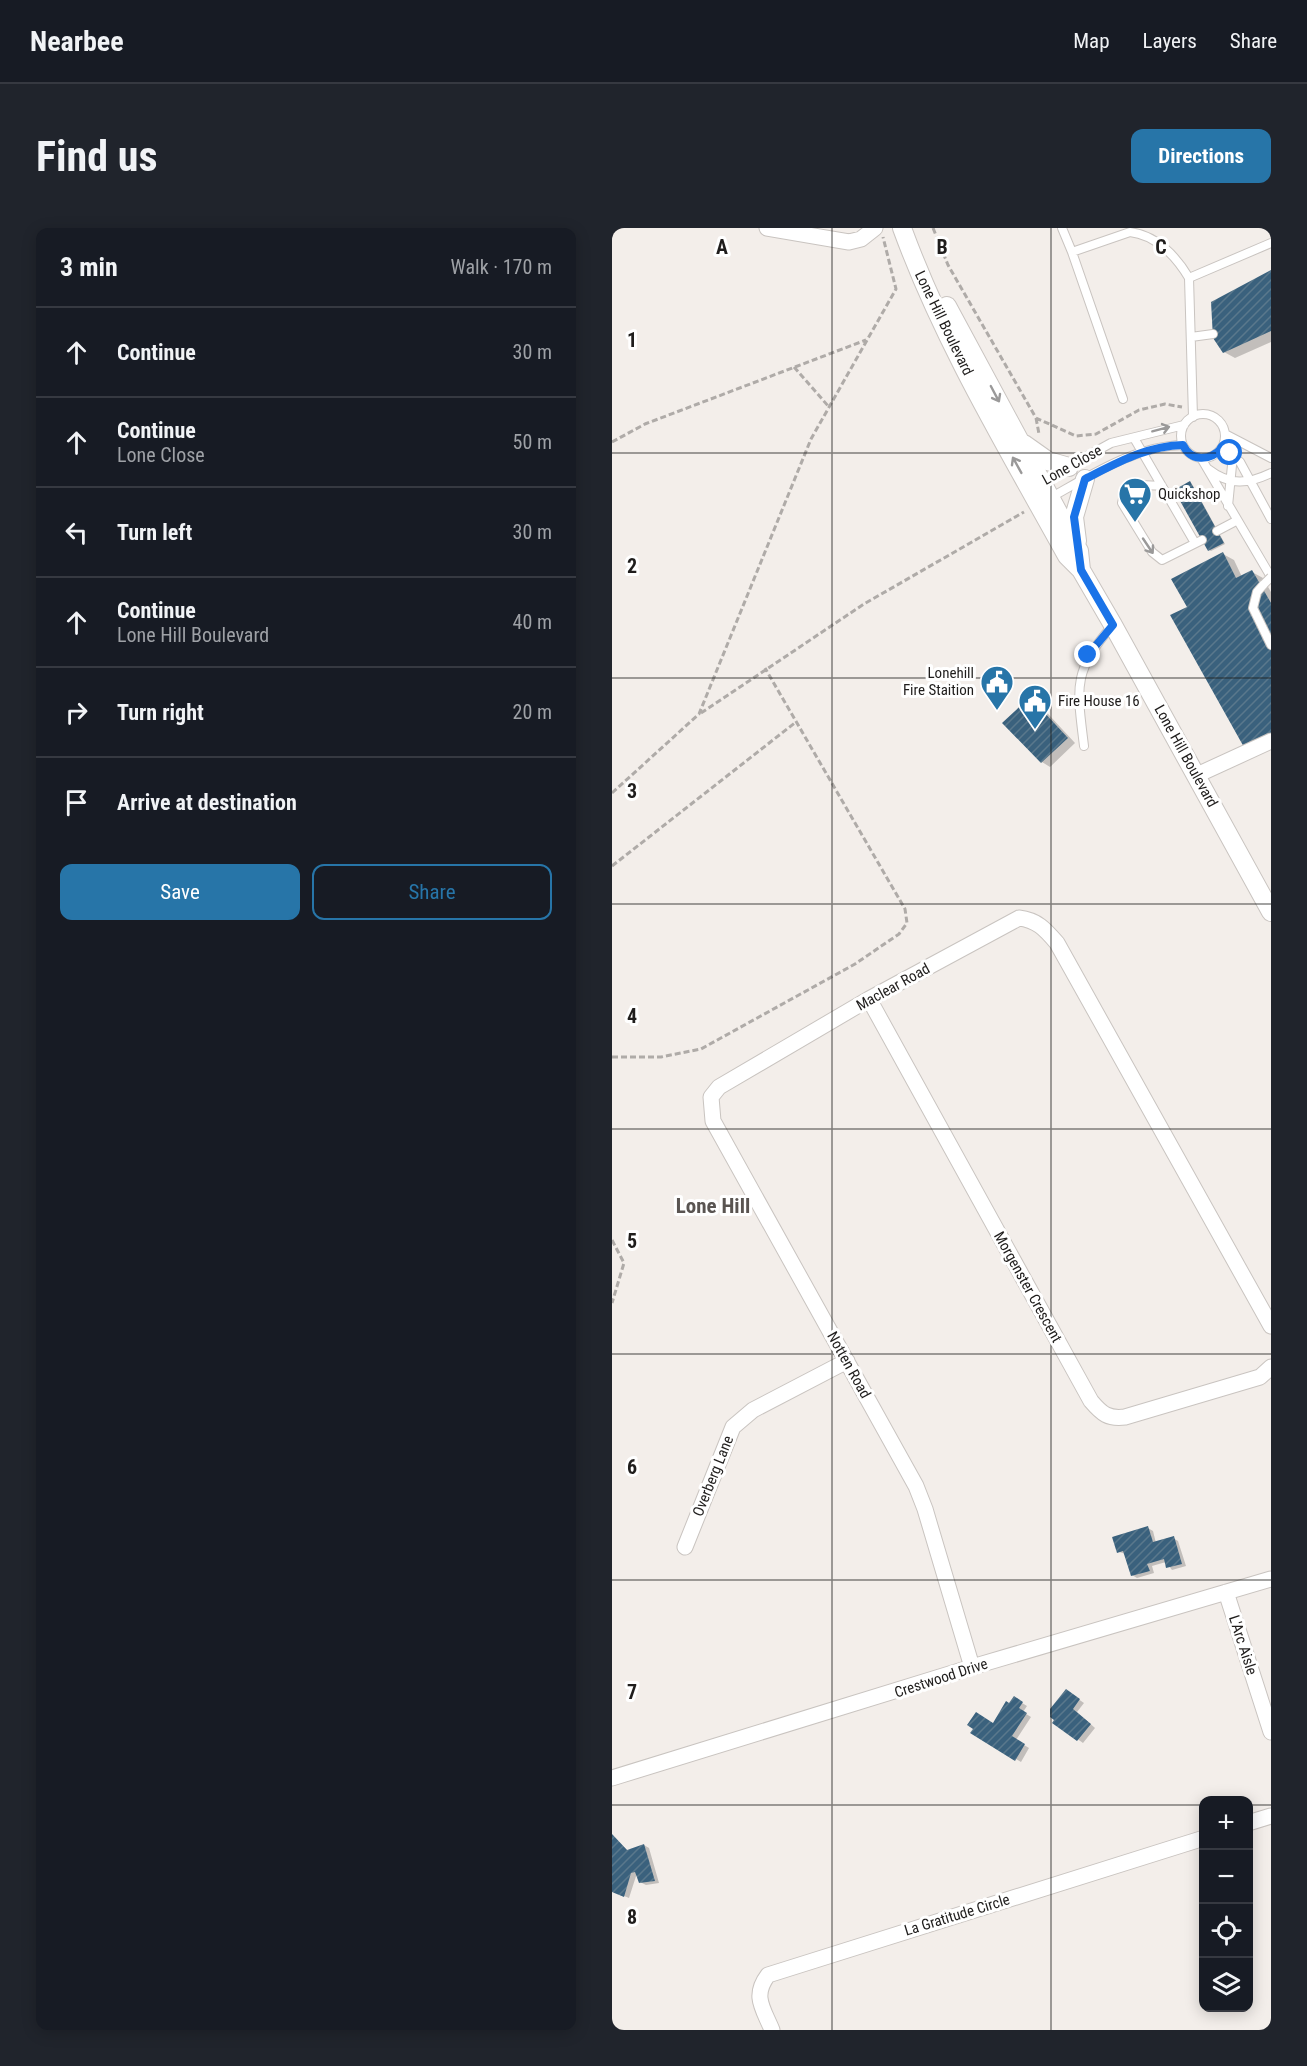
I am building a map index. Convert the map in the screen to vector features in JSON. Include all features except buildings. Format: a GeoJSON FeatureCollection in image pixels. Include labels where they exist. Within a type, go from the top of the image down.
{"type":"FeatureCollection","features":[{"type":"Feature","properties":{"kind":"street"},"geometry":{"type":"LineString","coordinates":[[767,228],[849,242],[861,239],[874,228]]}},
{"type":"Feature","properties":{"kind":"street","name":"Lone Hill Boulevard"},"geometry":{"type":"LineString","coordinates":[[902,228],[928,294],[1040,493],[1079,551],[1081,570]]}},
{"type":"Feature","properties":{"kind":"street","name":"Lone Hill Boulevard"},"geometry":{"type":"LineString","coordinates":[[912,228],[937,288],[1020,441],[1067,556],[1081,570],[1113,625],[1271,912]]}},
{"type":"Feature","properties":{"kind":"street"},"geometry":{"type":"LineString","coordinates":[[1020,441],[1048,461],[1069,467]]}},
{"type":"Feature","properties":{"kind":"street"},"geometry":{"type":"LineString","coordinates":[[1079,551],[1074,517],[1085,479]]}},
{"type":"Feature","properties":{"kind":"street"},"geometry":{"type":"LineString","coordinates":[[1197,776],[1271,741]]}},
{"type":"Feature","properties":{"kind":"street","name":"Maclear Road"},"geometry":{"type":"LineString","coordinates":[[728,1080],[1019,918],[1038,923],[1057,943],[1271,1326]]}},
{"type":"Feature","properties":{"kind":"street","name":"Morgenster Crescent"},"geometry":{"type":"LineString","coordinates":[[870,999],[1091,1401],[1101,1414],[1112,1419],[1125,1417],[1260,1377],[1271,1367]]}},
{"type":"Feature","properties":{"kind":"street","name":"Notten Road"},"geometry":{"type":"LineString","coordinates":[[728,1080],[711,1098],[713,1121],[901,1458],[922,1501],[972,1667]]}},
{"type":"Feature","properties":{"kind":"street","name":"Overberg Lane"},"geometry":{"type":"LineString","coordinates":[[685,1547],[733,1427],[753,1410],[847,1361]]}},
{"type":"Feature","properties":{"kind":"street","name":"Crestwood Drive"},"geometry":{"type":"LineString","coordinates":[[612,1778],[972,1667],[1271,1579]]}},
{"type":"Feature","properties":{"kind":"street","name":"L'Arc Aisle"},"geometry":{"type":"LineString","coordinates":[[1226,1592],[1271,1732]]}},
{"type":"Feature","properties":{"kind":"street"},"geometry":{"type":"LineString","coordinates":[[1253,1821],[1271,1816]]}},
{"type":"Feature","properties":{"kind":"street","name":"La Gratitude Circle"},"geometry":{"type":"LineString","coordinates":[[772,2030],[758,1997],[758,1990],[768,1975],[1199,1839]]}},
{"type":"Feature","properties":{"kind":"lane"},"geometry":{"type":"LineString","coordinates":[[1062,228],[1123,399]]}},
{"type":"Feature","properties":{"kind":"lane"},"geometry":{"type":"LineString","coordinates":[[1072,252],[1130,232],[1138,233],[1174,256],[1189,278],[1193,413],[1184,425],[1181,439],[1190,454],[1201,458],[1217,454],[1222,448],[1225,434],[1220,423],[1212,417],[1193,413]]}},
{"type":"Feature","properties":{"kind":"lane"},"geometry":{"type":"LineString","coordinates":[[1189,278],[1271,243]]}},
{"type":"Feature","properties":{"kind":"lane"},"geometry":{"type":"LineString","coordinates":[[1191,337],[1213,334]]}},
{"type":"Feature","properties":{"kind":"lane","name":"Lone Close"},"geometry":{"type":"LineString","coordinates":[[1040,493],[1069,467],[1111,442],[1184,425]]}},
{"type":"Feature","properties":{"kind":"lane"},"geometry":{"type":"LineString","coordinates":[[1225,434],[1271,458]]}},
{"type":"Feature","properties":{"kind":"lane"},"geometry":{"type":"LineString","coordinates":[[1134,438],[1198,542],[1167,558],[1158,558],[1123,508],[1123,496],[1132,486],[1162,486]]}},
{"type":"Feature","properties":{"kind":"lane","name":"Lone Close"},"geometry":{"type":"LineString","coordinates":[[1040,493],[1085,479],[1142,451],[1164,445],[1183,445]]}},
{"type":"Feature","properties":{"kind":"lane"},"geometry":{"type":"LineString","coordinates":[[1222,448],[1240,462],[1271,519]]}},
{"type":"Feature","properties":{"kind":"lane"},"geometry":{"type":"LineString","coordinates":[[1228,507],[1233,455]]}},
{"type":"Feature","properties":{"kind":"lane"},"geometry":{"type":"LineString","coordinates":[[1201,458],[1271,577],[1257,591],[1253,608],[1271,645]]}},
{"type":"Feature","properties":{"kind":"lane"},"geometry":{"type":"LineString","coordinates":[[1207,468],[1231,481],[1251,482],[1271,473]]}},
{"type":"Feature","properties":{"kind":"lane"},"geometry":{"type":"LineString","coordinates":[[1217,531],[1236,521]]}},
{"type":"Feature","properties":{"kind":"lane"},"geometry":{"type":"LineString","coordinates":[[1084,746],[1078,700],[1082,671],[1088,655],[1113,625]]}},
{"type":"Feature","properties":{"kind":"path"},"geometry":{"type":"LineString","coordinates":[[699,714],[811,439],[896,289],[881,228]]}},
{"type":"Feature","properties":{"kind":"path"},"geometry":{"type":"LineString","coordinates":[[933,228],[948,265],[1036,418],[1076,436],[1096,434],[1139,410],[1164,404],[1193,413]]}},
{"type":"Feature","properties":{"kind":"path"},"geometry":{"type":"LineString","coordinates":[[612,442],[645,424],[868,339]]}},
{"type":"Feature","properties":{"kind":"path"},"geometry":{"type":"LineString","coordinates":[[794,367],[829,407]]}},
{"type":"Feature","properties":{"kind":"path"},"geometry":{"type":"LineString","coordinates":[[612,793],[699,714],[765,668],[1040,493]]}},
{"type":"Feature","properties":{"kind":"path"},"geometry":{"type":"LineString","coordinates":[[612,1057],[661,1057],[701,1049],[855,964],[899,934],[907,922],[905,909],[765,668]]}},
{"type":"Feature","properties":{"kind":"path"},"geometry":{"type":"LineString","coordinates":[[612,866],[796,722]]}},
{"type":"Feature","properties":{"kind":"path"},"geometry":{"type":"LineString","coordinates":[[612,1240],[624,1263],[612,1303]]}},
{"type":"Feature","properties":{"kind":"place","name":"Quickshop"},"geometry":{"type":"Point","coordinates":[1135,523]}},
{"type":"Feature","properties":{"kind":"place","name":"Lonehill Fire Staition"},"geometry":{"type":"Point","coordinates":[997,711]}},
{"type":"Feature","properties":{"kind":"place","name":"Fire House 16"},"geometry":{"type":"Point","coordinates":[1035,730]}},
{"type":"Feature","properties":{"kind":"district","name":"Lone Hill"},"geometry":{"type":"Point","coordinates":[713,1206]}},
{"type":"Feature","properties":{"kind":"route"},"geometry":{"type":"LineString","coordinates":[[1088,655],[1113,625],[1081,570],[1074,517],[1085,479],[1142,451],[1164,445],[1183,445],[1190,454],[1201,458],[1217,454],[1222,448],[1230,453]]}}]}
